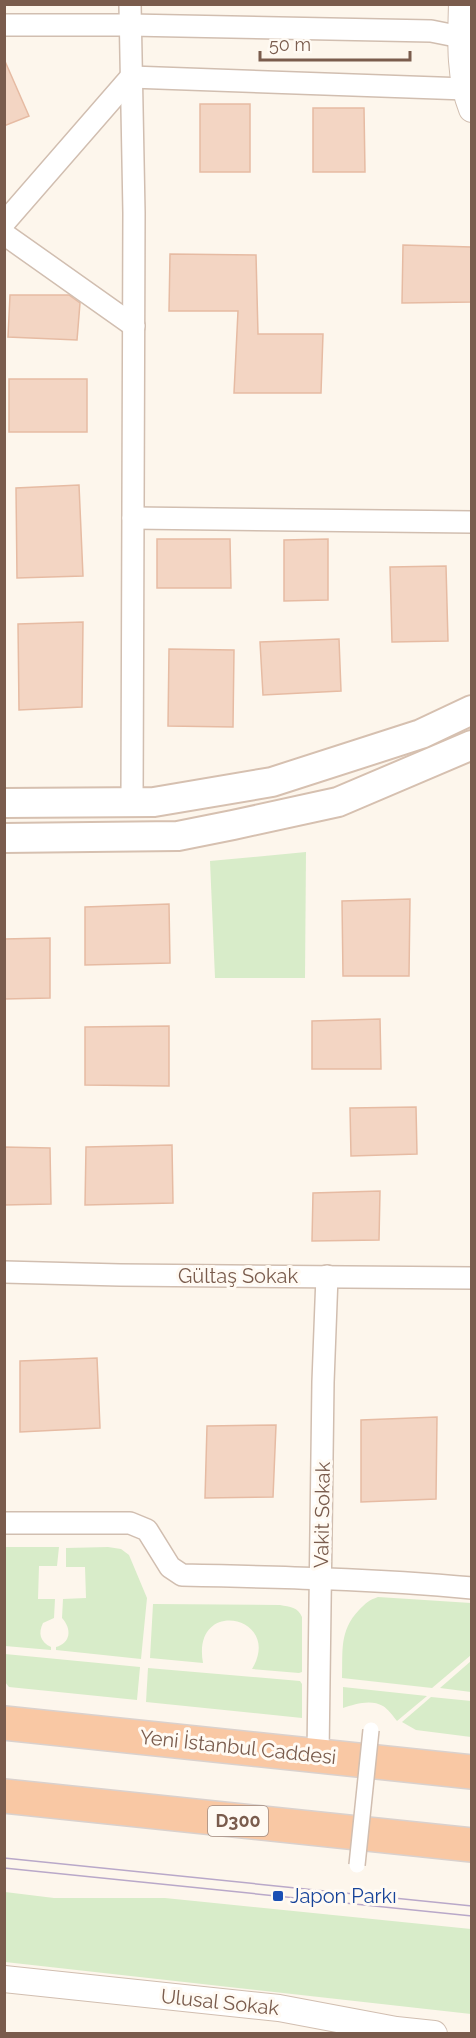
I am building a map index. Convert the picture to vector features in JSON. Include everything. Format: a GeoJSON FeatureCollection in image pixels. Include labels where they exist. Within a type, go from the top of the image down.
{"type":"FeatureCollection","features":[{"type":"Feature","properties":{"kind":"highway","name":"Yeni İstanbul Caddesi"},"geometry":{"type":"LineString","coordinates":[[4,1723],[471,1772]]}},
{"type":"Feature","properties":{"kind":"highway","name":"D300"},"geometry":{"type":"LineString","coordinates":[[4,1796],[471,1845]]}},
{"type":"Feature","properties":{"kind":"main road"},"geometry":{"type":"LineString","coordinates":[[4,803],[154,802],[272,782],[421,734],[471,710]]}},
{"type":"Feature","properties":{"kind":"main road"},"geometry":{"type":"LineString","coordinates":[[4,838],[178,836],[338,802],[471,745]]}},
{"type":"Feature","properties":{"kind":"street"},"geometry":{"type":"LineString","coordinates":[[131,77],[468,84],[461,37],[462,4]]}},
{"type":"Feature","properties":{"kind":"street"},"geometry":{"type":"LineString","coordinates":[[4,25],[130,15],[431,31],[461,37]]}},
{"type":"Feature","properties":{"kind":"street"},"geometry":{"type":"LineString","coordinates":[[130,15],[134,213],[132,802]]}},
{"type":"Feature","properties":{"kind":"street"},"geometry":{"type":"LineString","coordinates":[[4,223],[131,77]]}},
{"type":"Feature","properties":{"kind":"street"},"geometry":{"type":"LineString","coordinates":[[4,234],[134,326]]}},
{"type":"Feature","properties":{"kind":"street"},"geometry":{"type":"LineString","coordinates":[[133,518],[471,522]]}},
{"type":"Feature","properties":{"kind":"street","name":"Gültaş Sokak"},"geometry":{"type":"LineString","coordinates":[[4,1272],[471,1278]]}},
{"type":"Feature","properties":{"kind":"street","name":"Vakit Sokak"},"geometry":{"type":"LineString","coordinates":[[318,1755],[323,1382],[327,1276]]}},
{"type":"Feature","properties":{"kind":"street"},"geometry":{"type":"LineString","coordinates":[[4,1523],[130,1523],[147,1530],[170,1567],[182,1575],[410,1582],[471,1588]]}},
{"type":"Feature","properties":{"kind":"street"},"geometry":{"type":"LineString","coordinates":[[357,1865],[371,1730]]}},
{"type":"Feature","properties":{"kind":"street","name":"Ulusal Sokak"},"geometry":{"type":"LineString","coordinates":[[4,1979],[279,2008],[396,2032],[434,2034]]}},
{"type":"Feature","properties":{"kind":"green space"},"geometry":{"type":"Polygon","coordinates":[[[306,852],[305,978],[215,978],[210,861],[306,852]]]}},
{"type":"Feature","properties":{"kind":"green space"},"geometry":{"type":"Polygon","coordinates":[[[4,1547],[59,1547],[57,1566],[39,1566],[38,1599],[55,1599],[54,1618],[43,1623],[41,1630],[42,1640],[51,1647],[51,1650],[5,1646],[4,1547]]]}},
{"type":"Feature","properties":{"kind":"green space"},"geometry":{"type":"Polygon","coordinates":[[[66,1548],[121,1549],[129,1555],[147,1598],[141,1659],[56,1650],[56,1647],[65,1642],[68,1635],[62,1618],[63,1599],[86,1598],[85,1567],[66,1567],[66,1548]]]}},
{"type":"Feature","properties":{"kind":"green space"},"geometry":{"type":"Polygon","coordinates":[[[378,1597],[471,1603],[471,1655],[432,1688],[342,1678],[343,1642],[348,1626],[364,1605],[378,1597]]]}},
{"type":"Feature","properties":{"kind":"green space"},"geometry":{"type":"Polygon","coordinates":[[[153,1604],[280,1605],[293,1608],[302,1617],[302,1672],[252,1669],[259,1651],[256,1636],[247,1626],[235,1621],[222,1621],[210,1628],[203,1642],[203,1663],[150,1658],[153,1604]]]}},
{"type":"Feature","properties":{"kind":"green space"},"geometry":{"type":"Polygon","coordinates":[[[5,1654],[140,1667],[137,1700],[9,1687],[5,1682],[5,1654]]]}},
{"type":"Feature","properties":{"kind":"green space"},"geometry":{"type":"Polygon","coordinates":[[[471,1661],[471,1692],[440,1688],[471,1661]]]}},
{"type":"Feature","properties":{"kind":"green space"},"geometry":{"type":"Polygon","coordinates":[[[148,1668],[300,1681],[302,1684],[302,1718],[146,1702],[148,1668]]]}},
{"type":"Feature","properties":{"kind":"green space"},"geometry":{"type":"Polygon","coordinates":[[[343,1687],[427,1696],[397,1721],[387,1709],[378,1704],[363,1703],[343,1708],[343,1687]]]}},
{"type":"Feature","properties":{"kind":"green space"},"geometry":{"type":"Polygon","coordinates":[[[431,1697],[471,1701],[471,1737],[416,1730],[402,1722],[431,1697]]]}},
{"type":"Feature","properties":{"kind":"green space"},"geometry":{"type":"Polygon","coordinates":[[[5,1892],[54,1898],[165,1898],[471,1929],[471,2014],[5,1962],[5,1892]]]}},
{"type":"Feature","properties":{"kind":"building"},"geometry":{"type":"Polygon","coordinates":[[[4,59],[29,116],[4,126],[4,59]]]}},
{"type":"Feature","properties":{"kind":"building"},"geometry":{"type":"Polygon","coordinates":[[[200,104],[250,104],[250,172],[200,172],[200,104]]]}},
{"type":"Feature","properties":{"kind":"building"},"geometry":{"type":"Polygon","coordinates":[[[313,108],[364,108],[365,172],[313,172],[313,108]]]}},
{"type":"Feature","properties":{"kind":"building"},"geometry":{"type":"Polygon","coordinates":[[[403,245],[471,247],[471,302],[402,303],[403,245]]]}},
{"type":"Feature","properties":{"kind":"building"},"geometry":{"type":"Polygon","coordinates":[[[170,254],[256,255],[258,334],[323,334],[321,393],[234,393],[238,311],[169,311],[170,254]]]}},
{"type":"Feature","properties":{"kind":"building"},"geometry":{"type":"Polygon","coordinates":[[[10,295],[69,295],[80,303],[77,340],[8,337],[10,295]]]}},
{"type":"Feature","properties":{"kind":"building"},"geometry":{"type":"Polygon","coordinates":[[[9,379],[87,379],[87,432],[9,432],[9,379]]]}},
{"type":"Feature","properties":{"kind":"building"},"geometry":{"type":"Polygon","coordinates":[[[79,485],[83,576],[17,578],[16,488],[79,485]]]}},
{"type":"Feature","properties":{"kind":"building"},"geometry":{"type":"Polygon","coordinates":[[[157,539],[230,539],[231,588],[157,588],[157,539]]]}},
{"type":"Feature","properties":{"kind":"building"},"geometry":{"type":"Polygon","coordinates":[[[328,539],[328,600],[284,601],[284,540],[328,539]]]}},
{"type":"Feature","properties":{"kind":"building"},"geometry":{"type":"Polygon","coordinates":[[[446,566],[448,641],[392,642],[390,567],[446,566]]]}},
{"type":"Feature","properties":{"kind":"building"},"geometry":{"type":"Polygon","coordinates":[[[83,622],[82,707],[19,710],[18,624],[83,622]]]}},
{"type":"Feature","properties":{"kind":"building"},"geometry":{"type":"Polygon","coordinates":[[[339,639],[341,691],[263,695],[260,642],[339,639]]]}},
{"type":"Feature","properties":{"kind":"building"},"geometry":{"type":"Polygon","coordinates":[[[169,649],[234,650],[233,727],[168,726],[169,649]]]}},
{"type":"Feature","properties":{"kind":"building"},"geometry":{"type":"Polygon","coordinates":[[[410,899],[409,976],[343,976],[342,901],[410,899]]]}},
{"type":"Feature","properties":{"kind":"building"},"geometry":{"type":"Polygon","coordinates":[[[169,904],[170,963],[85,965],[85,907],[169,904]]]}},
{"type":"Feature","properties":{"kind":"building"},"geometry":{"type":"Polygon","coordinates":[[[50,938],[50,998],[4,999],[4,939],[50,938]]]}},
{"type":"Feature","properties":{"kind":"building"},"geometry":{"type":"Polygon","coordinates":[[[380,1019],[381,1069],[312,1069],[312,1021],[380,1019]]]}},
{"type":"Feature","properties":{"kind":"building"},"geometry":{"type":"Polygon","coordinates":[[[169,1026],[169,1086],[85,1085],[85,1027],[169,1026]]]}},
{"type":"Feature","properties":{"kind":"building"},"geometry":{"type":"Polygon","coordinates":[[[416,1107],[417,1154],[351,1156],[350,1108],[416,1107]]]}},
{"type":"Feature","properties":{"kind":"building"},"geometry":{"type":"Polygon","coordinates":[[[172,1145],[173,1203],[85,1205],[86,1147],[172,1145]]]}},
{"type":"Feature","properties":{"kind":"building"},"geometry":{"type":"Polygon","coordinates":[[[4,1147],[50,1148],[51,1204],[4,1205],[4,1147]]]}},
{"type":"Feature","properties":{"kind":"building"},"geometry":{"type":"Polygon","coordinates":[[[380,1191],[379,1240],[312,1241],[313,1193],[380,1191]]]}},
{"type":"Feature","properties":{"kind":"building"},"geometry":{"type":"Polygon","coordinates":[[[97,1358],[100,1428],[20,1432],[20,1361],[97,1358]]]}},
{"type":"Feature","properties":{"kind":"building"},"geometry":{"type":"Polygon","coordinates":[[[437,1417],[436,1499],[361,1502],[361,1420],[437,1417]]]}},
{"type":"Feature","properties":{"kind":"building"},"geometry":{"type":"Polygon","coordinates":[[[276,1425],[273,1497],[205,1498],[207,1426],[276,1425]]]}},
{"type":"Feature","properties":{"kind":"tram line"},"geometry":{"type":"LineString","coordinates":[[4,1858],[472,1906]]}},
{"type":"Feature","properties":{"kind":"tram line"},"geometry":{"type":"LineString","coordinates":[[4,1868],[472,1916]]}},
{"type":"Feature","properties":{"kind":"place","name":"Japon Parkı"},"geometry":{"type":"Point","coordinates":[278,1896]}}]}
